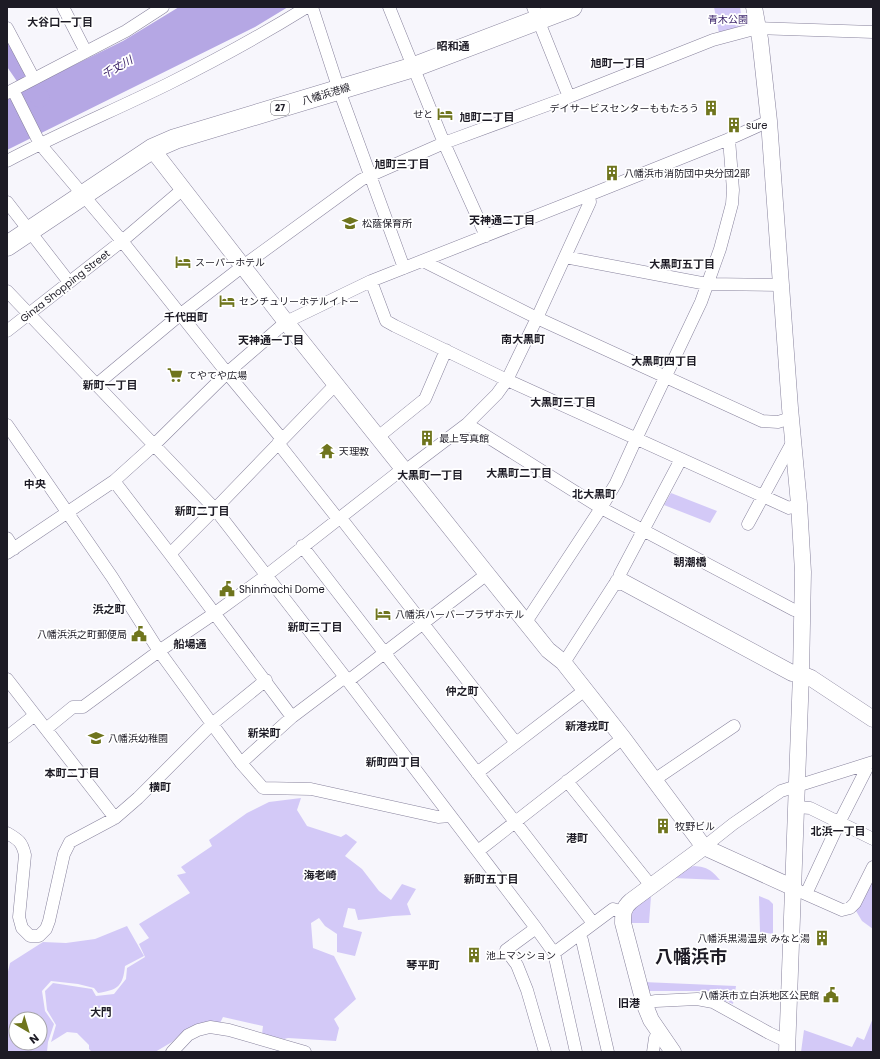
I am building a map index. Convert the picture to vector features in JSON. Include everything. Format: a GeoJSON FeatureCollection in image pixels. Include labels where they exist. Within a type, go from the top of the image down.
{"type":"FeatureCollection","features":[{"type":"Feature","properties":{"kind":"main road","name":"八幡浜港線"},"geometry":{"type":"LineString","coordinates":[[7,246],[152,149],[175,139],[414,67],[536,14],[572,7]]}},
{"type":"Feature","properties":{"kind":"street"},"geometry":{"type":"LineString","coordinates":[[63,7],[86,52]]}},
{"type":"Feature","properties":{"kind":"street"},"geometry":{"type":"LineString","coordinates":[[163,7],[126,31],[12,92],[39,142],[181,314],[516,744]]}},
{"type":"Feature","properties":{"kind":"street"},"geometry":{"type":"LineString","coordinates":[[7,161],[39,142],[169,83],[246,43],[307,7]]}},
{"type":"Feature","properties":{"kind":"street"},"geometry":{"type":"LineString","coordinates":[[312,7],[369,176],[404,268]]}},
{"type":"Feature","properties":{"kind":"street"},"geometry":{"type":"LineString","coordinates":[[389,7],[444,143],[486,236]]}},
{"type":"Feature","properties":{"kind":"street"},"geometry":{"type":"LineString","coordinates":[[754,7],[758,28],[769,121],[803,572],[802,674],[797,786],[800,891],[788,1047]]}},
{"type":"Feature","properties":{"kind":"street"},"geometry":{"type":"LineString","coordinates":[[536,14],[568,97]]}},
{"type":"Feature","properties":{"kind":"street"},"geometry":{"type":"LineString","coordinates":[[7,28],[34,79]]}},
{"type":"Feature","properties":{"kind":"street"},"geometry":{"type":"LineString","coordinates":[[96,385],[181,314],[243,266],[369,176],[444,143],[568,97],[713,40],[758,28],[873,32]]}},
{"type":"Feature","properties":{"kind":"street"},"geometry":{"type":"LineString","coordinates":[[7,538],[10,551],[114,481],[154,446],[227,373],[286,322],[370,281],[729,139],[769,121]]}},
{"type":"Feature","properties":{"kind":"street"},"geometry":{"type":"LineString","coordinates":[[526,622],[602,508],[616,483],[701,302],[720,249],[732,204],[733,190],[729,139]]}},
{"type":"Feature","properties":{"kind":"street"},"geometry":{"type":"LineString","coordinates":[[152,149],[286,322],[487,574],[548,650],[563,662],[623,738],[704,847],[842,910],[850,908],[855,903],[873,867]]}},
{"type":"Feature","properties":{"kind":"street","name":"Ginza Shopping Street"},"geometry":{"type":"LineString","coordinates":[[7,331],[122,241],[183,189]]}},
{"type":"Feature","properties":{"kind":"street"},"geometry":{"type":"LineString","coordinates":[[46,729],[73,707],[83,707],[159,651],[215,613],[267,575],[302,546],[396,474],[405,471],[467,424],[497,394],[507,380],[590,202],[589,195]]}},
{"type":"Feature","properties":{"kind":"street"},"geometry":{"type":"LineString","coordinates":[[7,202],[69,282]]}},
{"type":"Feature","properties":{"kind":"street"},"geometry":{"type":"LineString","coordinates":[[565,257],[707,284],[781,285]]}},
{"type":"Feature","properties":{"kind":"street"},"geometry":{"type":"LineString","coordinates":[[423,261],[537,318],[762,421],[778,422],[791,418]]}},
{"type":"Feature","properties":{"kind":"street"},"geometry":{"type":"LineString","coordinates":[[370,281],[386,321],[507,380],[789,508],[799,504]]}},
{"type":"Feature","properties":{"kind":"street"},"geometry":{"type":"LineString","coordinates":[[7,291],[215,509],[347,679],[536,928],[554,953],[576,1052]]}},
{"type":"Feature","properties":{"kind":"street"},"geometry":{"type":"LineString","coordinates":[[378,436],[425,399],[446,350]]}},
{"type":"Feature","properties":{"kind":"street"},"geometry":{"type":"LineString","coordinates":[[170,554],[336,384]]}},
{"type":"Feature","properties":{"kind":"street"},"geometry":{"type":"LineString","coordinates":[[467,424],[602,508],[794,610],[802,611]]}},
{"type":"Feature","properties":{"kind":"street"},"geometry":{"type":"LineString","coordinates":[[7,425],[112,577],[159,651],[241,763],[263,788],[311,789],[438,817],[450,816]]}},
{"type":"Feature","properties":{"kind":"street"},"geometry":{"type":"LineString","coordinates":[[748,524],[793,441]]}},
{"type":"Feature","properties":{"kind":"street"},"geometry":{"type":"LineString","coordinates":[[563,662],[614,585],[618,582],[620,574],[681,459]]}},
{"type":"Feature","properties":{"kind":"street"},"geometry":{"type":"LineString","coordinates":[[114,481],[266,680],[292,717]]}},
{"type":"Feature","properties":{"kind":"street"},"geometry":{"type":"LineString","coordinates":[[302,546],[593,923]]}},
{"type":"Feature","properties":{"kind":"street"},"geometry":{"type":"LineString","coordinates":[[241,763],[292,717],[384,653],[487,574]]}},
{"type":"Feature","properties":{"kind":"street"},"geometry":{"type":"LineString","coordinates":[[618,582],[623,582],[792,673],[802,674],[811,678],[873,719]]}},
{"type":"Feature","properties":{"kind":"street"},"geometry":{"type":"LineString","coordinates":[[7,679],[115,818]]}},
{"type":"Feature","properties":{"kind":"street"},"geometry":{"type":"LineString","coordinates":[[7,833],[18,839],[23,846],[25,855],[19,918],[22,928],[30,936],[39,936],[46,929],[49,921],[64,854],[70,842],[115,818],[138,798],[212,724],[266,680]]}},
{"type":"Feature","properties":{"kind":"street"},"geometry":{"type":"LineString","coordinates":[[477,773],[585,690]]}},
{"type":"Feature","properties":{"kind":"street"},"geometry":{"type":"LineString","coordinates":[[7,737],[35,714]]}},
{"type":"Feature","properties":{"kind":"street"},"geometry":{"type":"LineString","coordinates":[[654,780],[734,726]]}},
{"type":"Feature","properties":{"kind":"street"},"geometry":{"type":"LineString","coordinates":[[478,851],[623,738]]}},
{"type":"Feature","properties":{"kind":"street"},"geometry":{"type":"LineString","coordinates":[[673,1052],[650,1020],[644,1003],[623,923],[623,912],[625,907],[733,824],[781,791],[871,763]]}},
{"type":"Feature","properties":{"kind":"street"},"geometry":{"type":"LineString","coordinates":[[800,891],[871,763]]}},
{"type":"Feature","properties":{"kind":"street"},"geometry":{"type":"LineString","coordinates":[[567,782],[652,887]]}},
{"type":"Feature","properties":{"kind":"street"},"geometry":{"type":"LineString","coordinates":[[797,807],[810,808],[873,839]]}},
{"type":"Feature","properties":{"kind":"street"},"geometry":{"type":"LineString","coordinates":[[554,953],[613,909],[623,912]]}},
{"type":"Feature","properties":{"kind":"street"},"geometry":{"type":"LineString","coordinates":[[536,928],[506,950],[517,965],[527,990],[545,1052]]}},
{"type":"Feature","properties":{"kind":"street"},"geometry":{"type":"LineString","coordinates":[[578,935],[582,940],[608,1052]]}},
{"type":"Feature","properties":{"kind":"street"},"geometry":{"type":"LineString","coordinates":[[644,1003],[697,999],[712,1002],[769,1033],[788,1047]]}},
{"type":"Feature","properties":{"kind":"street"},"geometry":{"type":"LineString","coordinates":[[172,1052],[188,1035],[198,1030],[210,1027],[229,1030],[305,1052]]}},
{"type":"Feature","properties":{"kind":"street"},"geometry":{"type":"LineString","coordinates":[[653,1052],[655,1038],[659,1034]]}},
{"type":"Feature","properties":{"kind":"green space","name":"青木公園"},"geometry":{"type":"Polygon","coordinates":[[[714,7],[740,7],[743,26],[719,33],[714,7]]]}},
{"type":"Feature","properties":{"kind":"green space"},"geometry":{"type":"Polygon","coordinates":[[[671,493],[717,511],[710,523],[664,505],[671,493]]]}},
{"type":"Feature","properties":{"kind":"green space"},"geometry":{"type":"Polygon","coordinates":[[[301,798],[297,810],[307,826],[341,837],[346,834],[357,842],[345,856],[362,869],[379,891],[391,900],[402,884],[416,889],[407,904],[411,915],[358,920],[355,909],[348,908],[343,927],[362,932],[355,956],[337,952],[337,934],[325,926],[319,918],[311,923],[313,948],[334,956],[356,999],[334,1019],[339,1028],[336,1041],[284,1039],[262,1034],[263,1026],[223,1017],[220,1023],[201,1023],[185,1030],[172,1042],[155,1052],[92,1052],[89,1049],[89,1045],[77,1033],[67,1032],[51,1042],[56,1025],[47,1010],[45,991],[53,983],[92,989],[96,996],[114,994],[126,979],[127,968],[145,957],[139,944],[149,938],[139,924],[190,893],[177,875],[186,873],[181,867],[212,846],[209,840],[247,813],[269,802],[301,798]]]}},
{"type":"Feature","properties":{"kind":"green space"},"geometry":{"type":"Polygon","coordinates":[[[694,866],[703,867],[709,870],[720,880],[673,878],[683,870],[694,866]]]}},
{"type":"Feature","properties":{"kind":"green space"},"geometry":{"type":"Polygon","coordinates":[[[873,877],[873,929],[862,921],[856,911],[873,877]]]}},
{"type":"Feature","properties":{"kind":"green space"},"geometry":{"type":"Polygon","coordinates":[[[651,896],[649,923],[623,923],[625,907],[651,896]]]}},
{"type":"Feature","properties":{"kind":"green space"},"geometry":{"type":"Polygon","coordinates":[[[759,896],[769,900],[773,904],[773,934],[760,932],[759,896]]]}},
{"type":"Feature","properties":{"kind":"green space"},"geometry":{"type":"Polygon","coordinates":[[[127,926],[144,956],[125,966],[121,983],[115,988],[98,993],[94,988],[78,984],[51,981],[42,991],[45,1011],[8,1011],[8,1051],[47,1051],[7,1052],[7,976],[10,963],[43,942],[66,943],[95,939],[127,926]]]}},
{"type":"Feature","properties":{"kind":"green space"},"geometry":{"type":"Polygon","coordinates":[[[643,982],[736,986],[733,1004],[701,991],[646,991],[643,982]]]}},
{"type":"Feature","properties":{"kind":"green space"},"geometry":{"type":"Polygon","coordinates":[[[48,1015],[54,1024],[48,1042],[48,1015]]]}},
{"type":"Feature","properties":{"kind":"green space"},"geometry":{"type":"Polygon","coordinates":[[[873,1018],[873,1052],[801,1052],[804,1030],[852,1047],[857,1037],[864,1040],[873,1018]]]}},
{"type":"Feature","properties":{"kind":"water","name":"千丈川"},"geometry":{"type":"Polygon","coordinates":[[[179,7],[288,7],[255,27],[7,150],[7,98],[123,41],[179,7]]]}},
{"type":"Feature","properties":{"kind":"waterway"},"geometry":{"type":"LineString","coordinates":[[7,50],[40,98]]}},
{"type":"Feature","properties":{"kind":"place","name":"デイサービスセンターももたろう"},"geometry":{"type":"Point","coordinates":[711,108]}},
{"type":"Feature","properties":{"kind":"place","name":"せと"},"geometry":{"type":"Point","coordinates":[445,114]}},
{"type":"Feature","properties":{"kind":"place","name":"sure"},"geometry":{"type":"Point","coordinates":[734,125]}},
{"type":"Feature","properties":{"kind":"place","name":"八幡浜市消防団中央分団2部"},"geometry":{"type":"Point","coordinates":[612,173]}},
{"type":"Feature","properties":{"kind":"place","name":"松蔭保育所"},"geometry":{"type":"Point","coordinates":[350,223]}},
{"type":"Feature","properties":{"kind":"place","name":"スーパーホテル"},"geometry":{"type":"Point","coordinates":[183,262]}},
{"type":"Feature","properties":{"kind":"place","name":"センチュリーホテルイトー"},"geometry":{"type":"Point","coordinates":[227,301]}},
{"type":"Feature","properties":{"kind":"place","name":"てやてや広場"},"geometry":{"type":"Point","coordinates":[175,375]}},
{"type":"Feature","properties":{"kind":"place","name":"最上写真館"},"geometry":{"type":"Point","coordinates":[427,438]}},
{"type":"Feature","properties":{"kind":"place","name":"天理教"},"geometry":{"type":"Point","coordinates":[327,451]}},
{"type":"Feature","properties":{"kind":"place","name":"Shinmachi Dome"},"geometry":{"type":"Point","coordinates":[227,589]}},
{"type":"Feature","properties":{"kind":"place","name":"八幡浜ハーバープラザホテル"},"geometry":{"type":"Point","coordinates":[383,614]}},
{"type":"Feature","properties":{"kind":"place","name":"八幡浜浜之町郵便局"},"geometry":{"type":"Point","coordinates":[139,634]}},
{"type":"Feature","properties":{"kind":"place","name":"八幡浜幼稚園"},"geometry":{"type":"Point","coordinates":[96,738]}},
{"type":"Feature","properties":{"kind":"place","name":"牧野ビル"},"geometry":{"type":"Point","coordinates":[663,826]}},
{"type":"Feature","properties":{"kind":"place","name":"八幡浜黒湯温泉 みなと湯"},"geometry":{"type":"Point","coordinates":[822,938]}},
{"type":"Feature","properties":{"kind":"place","name":"池上マンション"},"geometry":{"type":"Point","coordinates":[474,955]}},
{"type":"Feature","properties":{"kind":"place","name":"八幡浜市立白浜地区公民館"},"geometry":{"type":"Point","coordinates":[831,995]}},
{"type":"Feature","properties":{"kind":"district","name":"大谷口一丁目"},"geometry":{"type":"Point","coordinates":[60,22]}},
{"type":"Feature","properties":{"kind":"district","name":"昭和通"},"geometry":{"type":"Point","coordinates":[453,46]}},
{"type":"Feature","properties":{"kind":"district","name":"旭町一丁目"},"geometry":{"type":"Point","coordinates":[618,63]}},
{"type":"Feature","properties":{"kind":"district","name":"旭町二丁目"},"geometry":{"type":"Point","coordinates":[487,117]}},
{"type":"Feature","properties":{"kind":"district","name":"旭町三丁目"},"geometry":{"type":"Point","coordinates":[402,164]}},
{"type":"Feature","properties":{"kind":"district","name":"天神通二丁目"},"geometry":{"type":"Point","coordinates":[502,220]}},
{"type":"Feature","properties":{"kind":"district","name":"大黒町五丁目"},"geometry":{"type":"Point","coordinates":[682,264]}},
{"type":"Feature","properties":{"kind":"district","name":"千代田町"},"geometry":{"type":"Point","coordinates":[186,317]}},
{"type":"Feature","properties":{"kind":"district","name":"南大黒町"},"geometry":{"type":"Point","coordinates":[523,339]}},
{"type":"Feature","properties":{"kind":"district","name":"天神通一丁目"},"geometry":{"type":"Point","coordinates":[271,340]}},
{"type":"Feature","properties":{"kind":"district","name":"大黒町四丁目"},"geometry":{"type":"Point","coordinates":[664,361]}},
{"type":"Feature","properties":{"kind":"district","name":"新町一丁目"},"geometry":{"type":"Point","coordinates":[110,385]}},
{"type":"Feature","properties":{"kind":"district","name":"大黒町三丁目"},"geometry":{"type":"Point","coordinates":[563,402]}},
{"type":"Feature","properties":{"kind":"district","name":"大黒町二丁目"},"geometry":{"type":"Point","coordinates":[519,473]}},
{"type":"Feature","properties":{"kind":"district","name":"大黒町一丁目"},"geometry":{"type":"Point","coordinates":[430,475]}},
{"type":"Feature","properties":{"kind":"district","name":"中央"},"geometry":{"type":"Point","coordinates":[35,484]}},
{"type":"Feature","properties":{"kind":"district","name":"北大黒町"},"geometry":{"type":"Point","coordinates":[594,494]}},
{"type":"Feature","properties":{"kind":"district","name":"新町二丁目"},"geometry":{"type":"Point","coordinates":[202,511]}},
{"type":"Feature","properties":{"kind":"district","name":"朝潮橋"},"geometry":{"type":"Point","coordinates":[690,562]}},
{"type":"Feature","properties":{"kind":"district","name":"浜之町"},"geometry":{"type":"Point","coordinates":[109,609]}},
{"type":"Feature","properties":{"kind":"district","name":"新町三丁目"},"geometry":{"type":"Point","coordinates":[315,627]}},
{"type":"Feature","properties":{"kind":"district","name":"船場通"},"geometry":{"type":"Point","coordinates":[190,644]}},
{"type":"Feature","properties":{"kind":"district","name":"仲之町"},"geometry":{"type":"Point","coordinates":[462,691]}},
{"type":"Feature","properties":{"kind":"district","name":"新港戎町"},"geometry":{"type":"Point","coordinates":[587,726]}},
{"type":"Feature","properties":{"kind":"district","name":"新栄町"},"geometry":{"type":"Point","coordinates":[264,733]}},
{"type":"Feature","properties":{"kind":"district","name":"新町四丁目"},"geometry":{"type":"Point","coordinates":[393,762]}},
{"type":"Feature","properties":{"kind":"district","name":"本町二丁目"},"geometry":{"type":"Point","coordinates":[72,773]}},
{"type":"Feature","properties":{"kind":"district","name":"横町"},"geometry":{"type":"Point","coordinates":[160,787]}},
{"type":"Feature","properties":{"kind":"district","name":"北浜一丁目"},"geometry":{"type":"Point","coordinates":[838,831]}},
{"type":"Feature","properties":{"kind":"district","name":"港町"},"geometry":{"type":"Point","coordinates":[577,838]}},
{"type":"Feature","properties":{"kind":"district","name":"海老崎"},"geometry":{"type":"Point","coordinates":[320,875]}},
{"type":"Feature","properties":{"kind":"district","name":"新町五丁目"},"geometry":{"type":"Point","coordinates":[491,879]}},
{"type":"Feature","properties":{"kind":"district","name":"八幡浜市"},"geometry":{"type":"Point","coordinates":[691,956]}},
{"type":"Feature","properties":{"kind":"district","name":"琴平町"},"geometry":{"type":"Point","coordinates":[423,965]}},
{"type":"Feature","properties":{"kind":"district","name":"旧港"},"geometry":{"type":"Point","coordinates":[629,1003]}},
{"type":"Feature","properties":{"kind":"district","name":"大門"},"geometry":{"type":"Point","coordinates":[101,1012]}}]}
